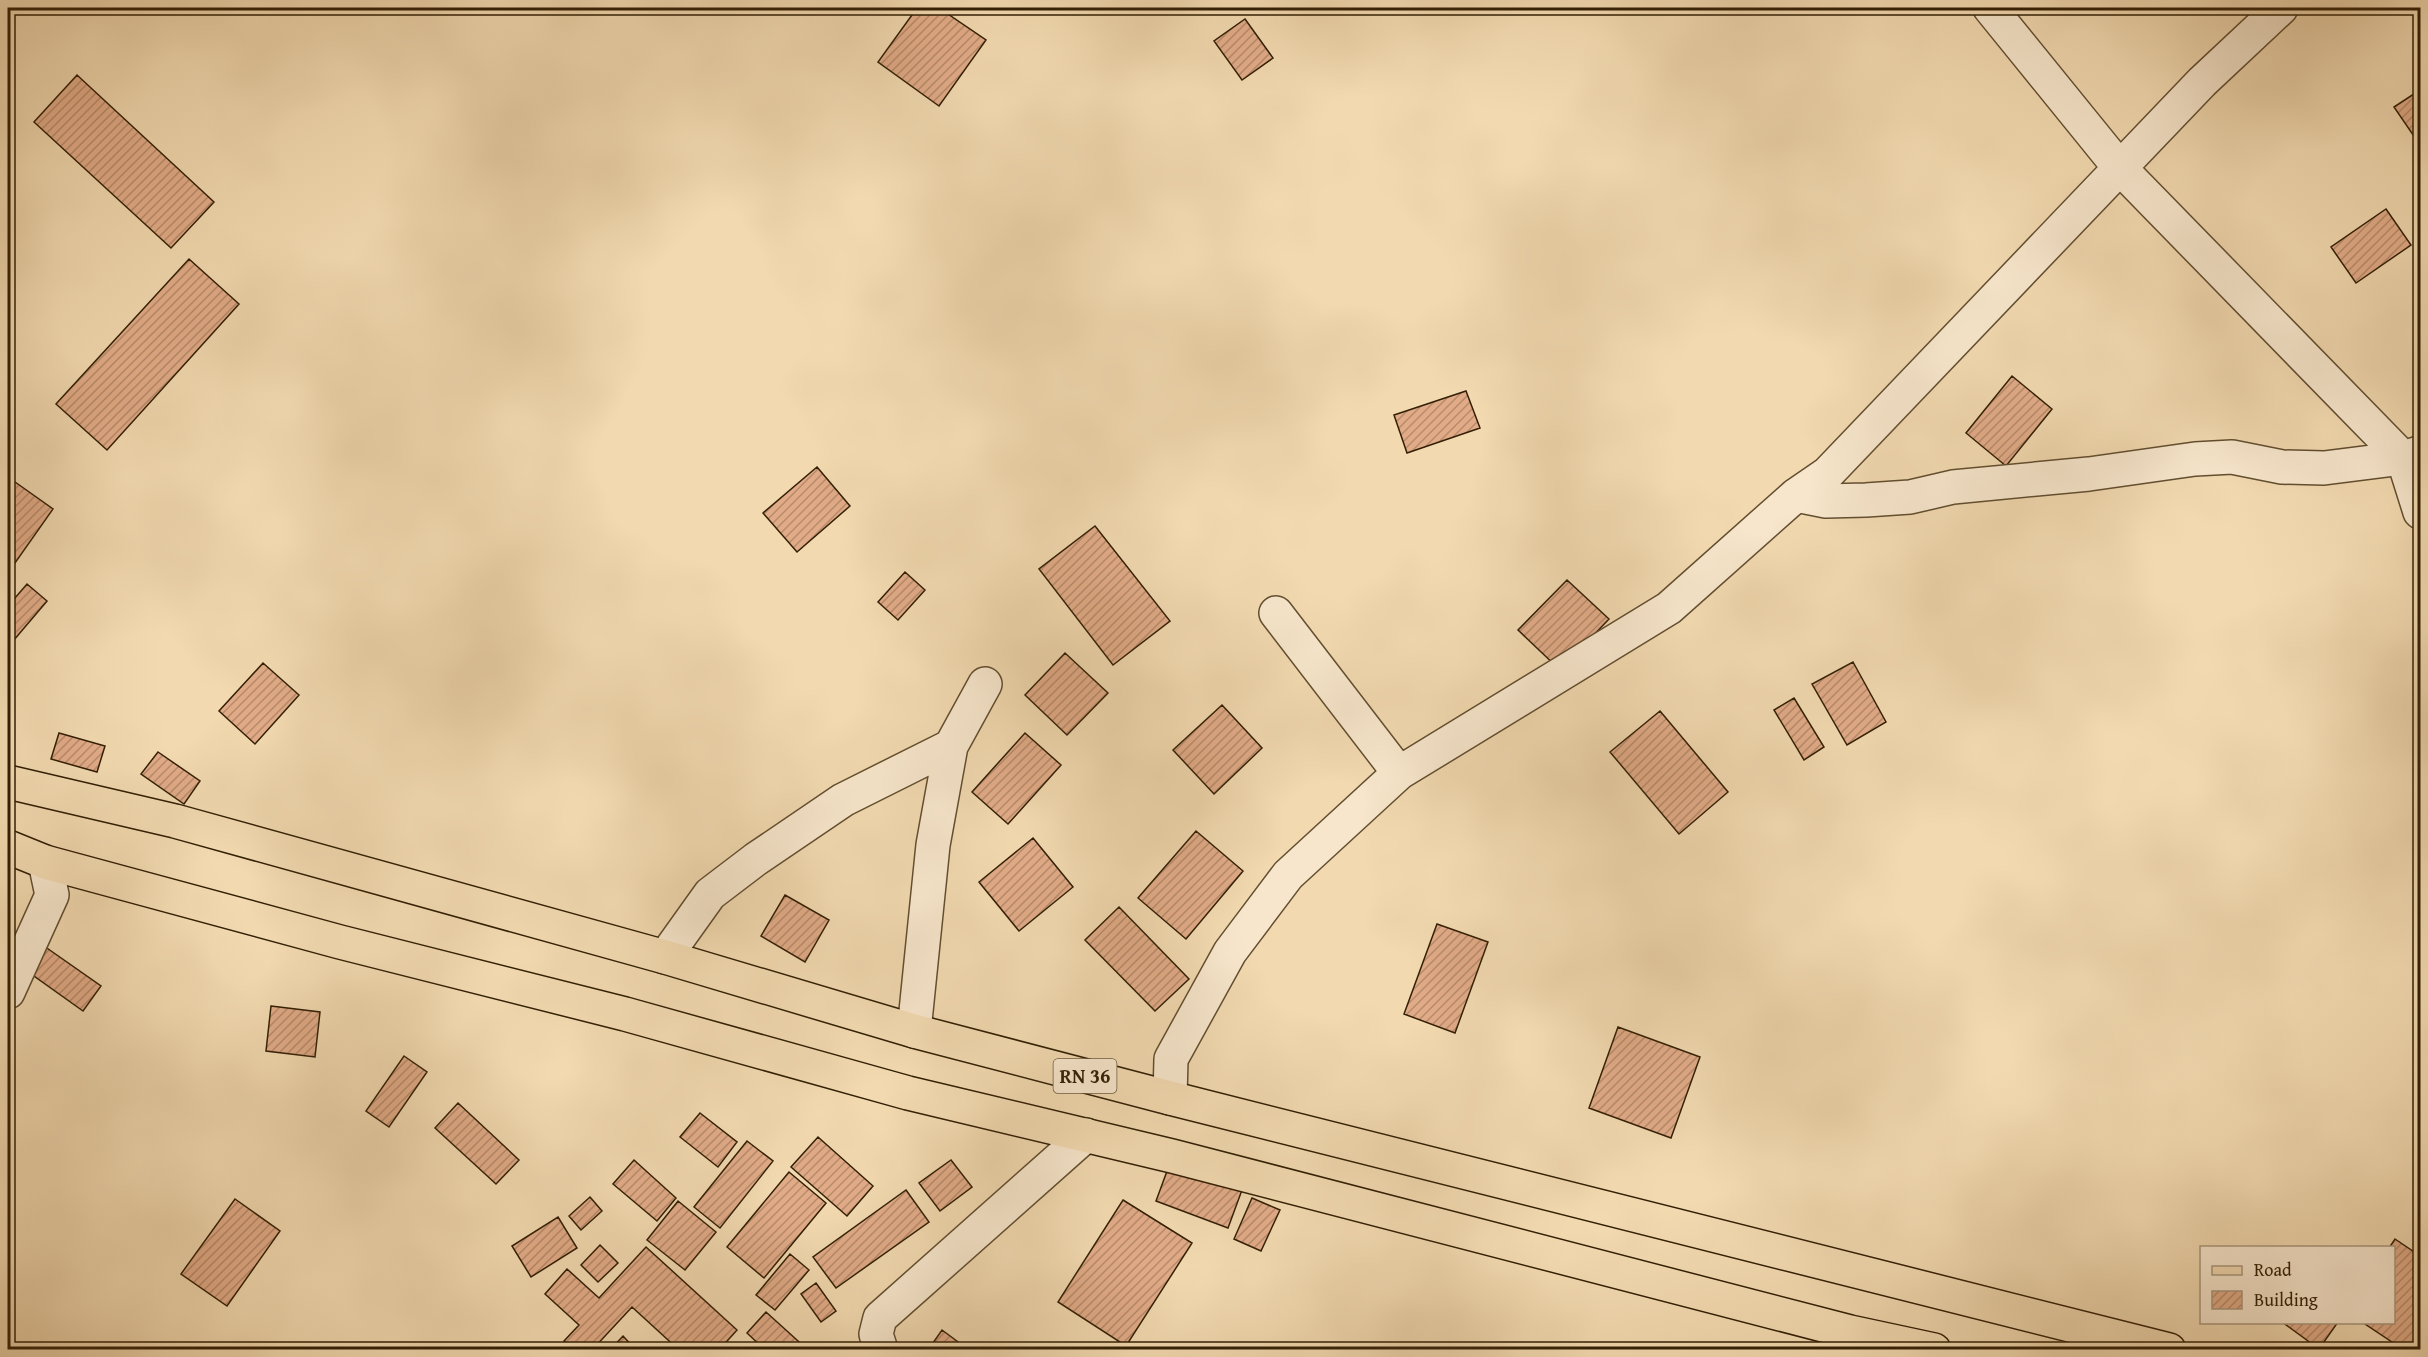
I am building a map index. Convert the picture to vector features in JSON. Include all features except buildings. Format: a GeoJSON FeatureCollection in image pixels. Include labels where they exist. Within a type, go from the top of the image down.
{"type":"FeatureCollection","features":[{"type":"Feature","properties":{"kind":"main road","name":"RN 36"},"geometry":{"type":"LineString","coordinates":[[8,782],[175,821],[665,957],[914,1031],[1170,1098],[2169,1350]]}},
{"type":"Feature","properties":{"kind":"main road"},"geometry":{"type":"LineString","coordinates":[[8,847],[45,862],[340,942],[625,1014],[908,1093],[1086,1135],[1850,1332],[1934,1350]]}},
{"type":"Feature","properties":{"kind":"street"},"geometry":{"type":"LineString","coordinates":[[1990,8],[2119,167],[2412,455],[2421,512]]}},
{"type":"Feature","properties":{"kind":"street"},"geometry":{"type":"LineString","coordinates":[[1170,1098],[1171,1059],[1230,952],[1288,875],[1399,773],[1669,608],[1796,495],[1828,473],[2119,167],[2202,82],[2281,8]]}},
{"type":"Feature","properties":{"kind":"street"},"geometry":{"type":"LineString","coordinates":[[1796,495],[1826,501],[1910,497],[1953,487],[2089,474],[2194,459],[2232,457],[2282,467],[2324,468],[2412,455]]}},
{"type":"Feature","properties":{"kind":"street"},"geometry":{"type":"LineString","coordinates":[[1276,613],[1399,773]]}},
{"type":"Feature","properties":{"kind":"street"},"geometry":{"type":"LineString","coordinates":[[914,1031],[933,845],[951,746],[985,684]]}},
{"type":"Feature","properties":{"kind":"street"},"geometry":{"type":"LineString","coordinates":[[665,957],[710,894],[756,859],[843,800],[951,746]]}},
{"type":"Feature","properties":{"kind":"street"},"geometry":{"type":"LineString","coordinates":[[8,992],[52,895],[45,862]]}},
{"type":"Feature","properties":{"kind":"street"},"geometry":{"type":"LineString","coordinates":[[881,1350],[876,1334],[880,1318],[1086,1135]]}}]}
